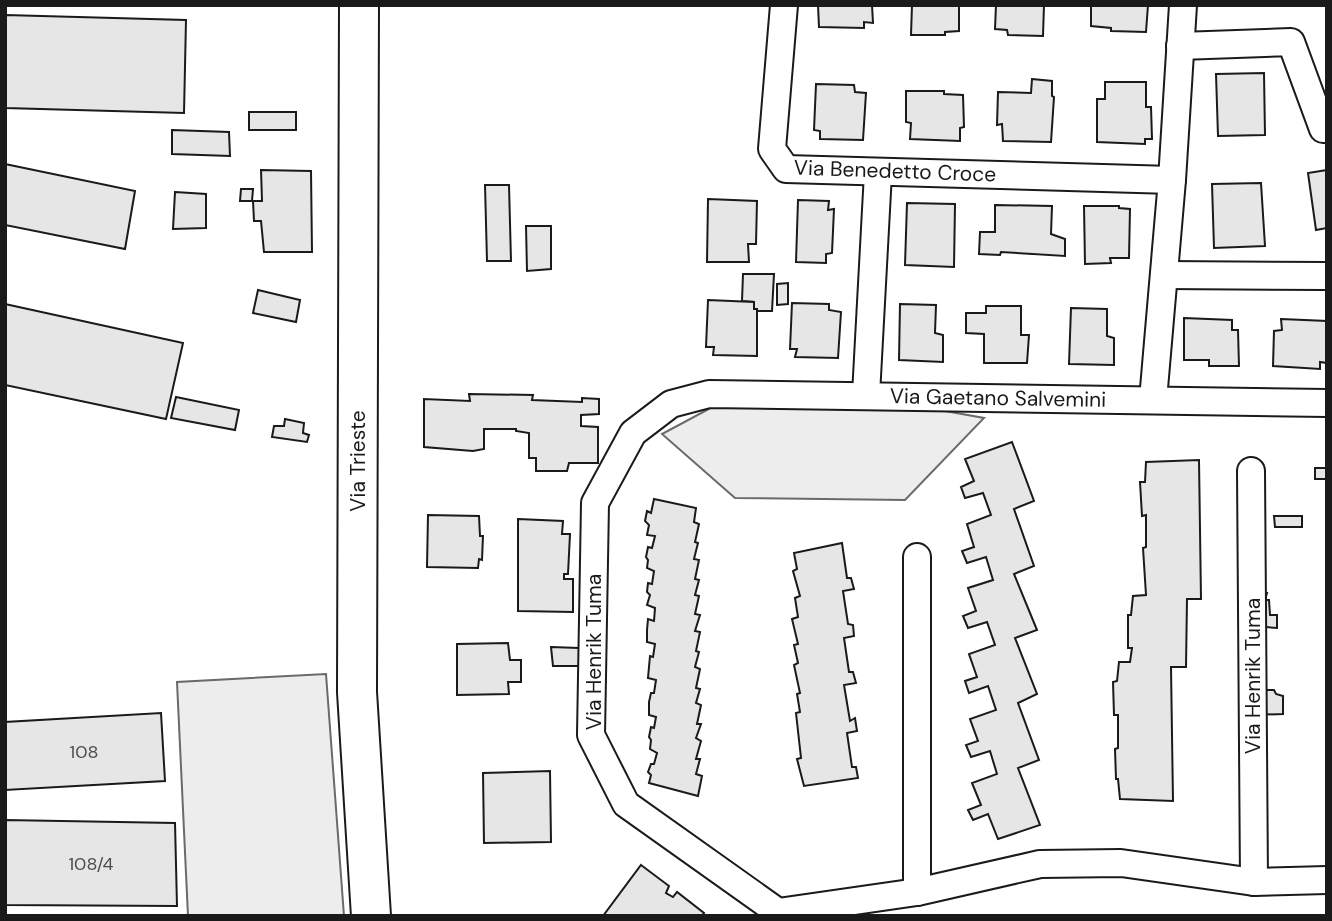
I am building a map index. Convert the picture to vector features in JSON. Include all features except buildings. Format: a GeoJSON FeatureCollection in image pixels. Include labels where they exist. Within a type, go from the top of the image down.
{"type":"FeatureCollection","features":[{"type":"Feature","properties":{"kind":"main road","name":"Via Trieste"},"geometry":{"type":"LineString","coordinates":[[359,5],[357,692],[371,916]]}},
{"type":"Feature","properties":{"kind":"street","name":"Via Benedetto Croce"},"geometry":{"type":"LineString","coordinates":[[784,5],[772,149],[786,169],[1172,180]]}},
{"type":"Feature","properties":{"kind":"street"},"geometry":{"type":"LineString","coordinates":[[1153,400],[1172,180],[1183,5]]}},
{"type":"Feature","properties":{"kind":"street"},"geometry":{"type":"LineString","coordinates":[[1180,46],[1291,42],[1323,129],[1327,129]]}},
{"type":"Feature","properties":{"kind":"street"},"geometry":{"type":"LineString","coordinates":[[866,396],[878,173]]}},
{"type":"Feature","properties":{"kind":"street"},"geometry":{"type":"LineString","coordinates":[[1164,275],[1327,276]]}},
{"type":"Feature","properties":{"kind":"street","name":"Via Gaetano Salvemini"},"geometry":{"type":"LineString","coordinates":[[671,404],[709,394],[1327,403]]}},
{"type":"Feature","properties":{"kind":"street","name":"Via Henrik Tuma"},"geometry":{"type":"LineString","coordinates":[[671,404],[633,433],[595,503],[591,735],[626,804],[778,912],[917,892],[1040,864],[1121,863],[1254,881],[1327,880]]}},
{"type":"Feature","properties":{"kind":"street","name":"Via Henrik Tuma"},"geometry":{"type":"LineString","coordinates":[[1251,471],[1254,881]]}},
{"type":"Feature","properties":{"kind":"street"},"geometry":{"type":"LineString","coordinates":[[917,557],[917,892]]}},
{"type":"Feature","properties":{"kind":"shaded area"},"geometry":{"type":"Polygon","coordinates":[[[718,404],[934,409],[984,418],[905,500],[735,498],[662,434],[718,404]]]}},
{"type":"Feature","properties":{"kind":"shaded area"},"geometry":{"type":"Polygon","coordinates":[[[326,674],[344,916],[188,916],[177,682],[326,674]]]}}]}
